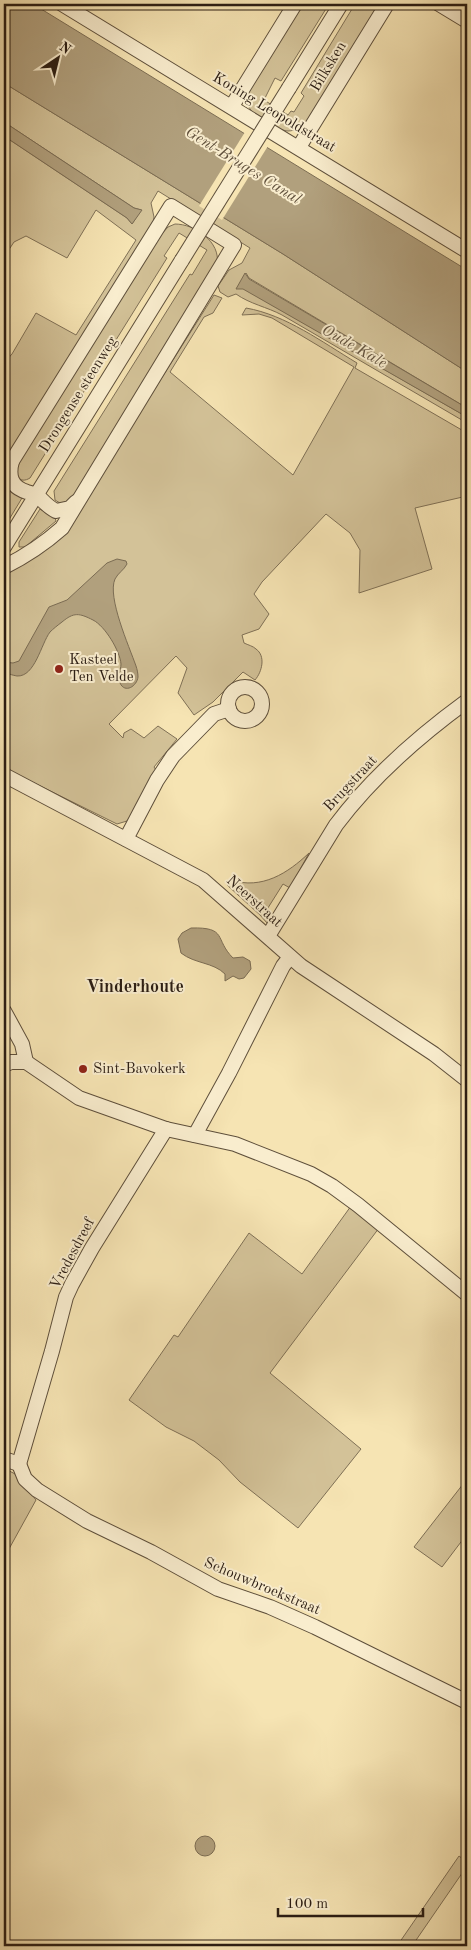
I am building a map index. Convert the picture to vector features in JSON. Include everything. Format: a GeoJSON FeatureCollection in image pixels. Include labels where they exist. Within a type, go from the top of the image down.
{"type":"FeatureCollection","features":[{"type":"Feature","properties":{"kind":"street","name":"Koning Leopoldstraat"},"geometry":{"type":"LineString","coordinates":[[62,4],[467,251]]}},
{"type":"Feature","properties":{"kind":"street"},"geometry":{"type":"LineString","coordinates":[[232,106],[295,4]]}},
{"type":"Feature","properties":{"kind":"street","name":"Bilksken"},"geometry":{"type":"LineString","coordinates":[[182,260],[341,4]]}},
{"type":"Feature","properties":{"kind":"street","name":"Bilksken"},"geometry":{"type":"LineString","coordinates":[[299,147],[387,4]]}},
{"type":"Feature","properties":{"kind":"street"},"geometry":{"type":"LineString","coordinates":[[439,4],[467,21]]}},
{"type":"Feature","properties":{"kind":"street"},"geometry":{"type":"LineString","coordinates":[[4,567],[24,557],[62,528],[72,513],[76,502],[234,245],[171,206],[8,466],[13,484],[18,488],[36,494],[44,503],[56,511],[70,508],[76,502]]}},
{"type":"Feature","properties":{"kind":"street","name":"Drongense steenweg"},"geometry":{"type":"LineString","coordinates":[[4,547],[182,260]]}},
{"type":"Feature","properties":{"kind":"street","name":"Brugstraat"},"geometry":{"type":"LineString","coordinates":[[268,936],[348,808],[428,730],[467,701]]}},
{"type":"Feature","properties":{"kind":"street"},"geometry":{"type":"LineString","coordinates":[[126,839],[157,780],[173,756],[214,714],[228,709]]}},
{"type":"Feature","properties":{"kind":"street","name":"Neerstraat"},"geometry":{"type":"LineString","coordinates":[[4,775],[204,880],[290,957],[434,1054],[467,1080]]}},
{"type":"Feature","properties":{"kind":"street"},"geometry":{"type":"LineString","coordinates":[[195,1135],[230,1073],[283,966],[290,957]]}},
{"type":"Feature","properties":{"kind":"street"},"geometry":{"type":"LineString","coordinates":[[4,1011],[22,1044],[26,1062]]}},
{"type":"Feature","properties":{"kind":"street"},"geometry":{"type":"LineString","coordinates":[[4,1065],[11,1062],[26,1062],[79,1098],[166,1129],[235,1144],[311,1174],[332,1186],[467,1294]]}},
{"type":"Feature","properties":{"kind":"street","name":"Vredesdreef"},"geometry":{"type":"LineString","coordinates":[[19,1464],[66,1297],[92,1248],[166,1129]]}},
{"type":"Feature","properties":{"kind":"street"},"geometry":{"type":"LineString","coordinates":[[4,1459],[19,1464]]}},
{"type":"Feature","properties":{"kind":"street","name":"Schouwbroekstraat"},"geometry":{"type":"LineString","coordinates":[[19,1464],[25,1479],[37,1490],[87,1521],[151,1552],[218,1589],[315,1627],[467,1702]]}},
{"type":"Feature","properties":{"kind":"shaded area"},"geometry":{"type":"Polygon","coordinates":[[[302,4],[329,4],[281,81],[275,78],[264,100],[288,115],[291,111],[294,112],[304,96],[301,93],[355,4],[379,4],[306,124],[295,130],[288,131],[272,126],[255,114],[249,107],[248,97],[253,81],[302,4]]]}},
{"type":"Feature","properties":{"kind":"shaded area"},"geometry":{"type":"Polygon","coordinates":[[[4,83],[283,254],[467,372],[467,408],[249,278],[246,273],[237,288],[243,288],[467,417],[467,423],[282,315],[236,294],[228,297],[220,292],[218,286],[229,270],[242,263],[250,248],[158,191],[151,203],[154,217],[153,224],[4,465],[4,363],[12,354],[36,313],[76,335],[136,240],[96,210],[67,258],[26,236],[14,242],[4,257],[4,136],[127,218],[132,224],[141,210],[134,208],[4,122],[4,83]]]}},
{"type":"Feature","properties":{"kind":"shaded area"},"geometry":{"type":"Polygon","coordinates":[[[175,224],[191,227],[205,236],[215,248],[217,264],[71,500],[60,503],[55,500],[54,491],[207,250],[179,233],[164,256],[167,258],[30,478],[23,480],[17,477],[17,466],[159,237],[168,227],[175,224]]]}},
{"type":"Feature","properties":{"kind":"shaded area"},"geometry":{"type":"Polygon","coordinates":[[[214,295],[222,298],[213,313],[204,317],[170,372],[293,475],[354,367],[272,318],[259,314],[242,315],[246,308],[275,317],[303,330],[357,363],[355,368],[467,433],[467,496],[415,508],[432,569],[359,593],[360,550],[350,533],[326,514],[262,582],[254,594],[269,614],[259,629],[242,635],[244,643],[255,648],[261,656],[260,673],[255,680],[243,672],[213,702],[194,715],[178,693],[187,668],[176,656],[109,724],[123,738],[124,733],[131,729],[144,738],[158,726],[177,739],[154,767],[156,770],[131,816],[127,821],[117,824],[4,768],[4,575],[41,549],[77,512],[214,295]]]}},
{"type":"Feature","properties":{"kind":"shaded area"},"geometry":{"type":"Polygon","coordinates":[[[6,489],[22,498],[4,528],[4,491],[6,489]]]}},
{"type":"Feature","properties":{"kind":"shaded area"},"geometry":{"type":"Polygon","coordinates":[[[40,509],[55,518],[56,521],[25,547],[19,547],[19,542],[40,509]]]}},
{"type":"Feature","properties":{"kind":"shaded area"},"geometry":{"type":"Polygon","coordinates":[[[309,853],[290,888],[283,884],[266,911],[273,915],[267,923],[227,885],[231,880],[253,883],[274,878],[292,867],[309,853]]]}},
{"type":"Feature","properties":{"kind":"shaded area"},"geometry":{"type":"Polygon","coordinates":[[[351,1206],[379,1228],[270,1373],[361,1449],[298,1528],[240,1482],[219,1460],[194,1441],[166,1427],[129,1400],[174,1335],[178,1337],[249,1233],[302,1274],[351,1206]]]}},
{"type":"Feature","properties":{"kind":"shaded area"},"geometry":{"type":"Polygon","coordinates":[[[4,1468],[15,1474],[36,1500],[4,1558],[4,1468]]]}},
{"type":"Feature","properties":{"kind":"shaded area"},"geometry":{"type":"Polygon","coordinates":[[[467,1479],[467,1534],[442,1567],[414,1547],[467,1479]]]}},
{"type":"Feature","properties":{"kind":"shaded area"},"geometry":{"type":"Polygon","coordinates":[[[459,1856],[467,1862],[467,1866],[412,1946],[397,1946],[459,1856]]]}},
{"type":"Feature","properties":{"kind":"water","name":"Gent-Bruges Canal"},"geometry":{"type":"Polygon","coordinates":[[[4,4],[33,4],[467,270],[467,372],[283,254],[4,83],[4,4]]]}},
{"type":"Feature","properties":{"kind":"water"},"geometry":{"type":"Polygon","coordinates":[[[4,122],[134,208],[142,210],[132,224],[127,218],[4,136],[4,122]]]}},
{"type":"Feature","properties":{"kind":"water","name":"Oude Kale"},"geometry":{"type":"Polygon","coordinates":[[[245,273],[249,279],[467,408],[467,417],[243,289],[236,289],[245,273]]]}},
{"type":"Feature","properties":{"kind":"water"},"geometry":{"type":"Polygon","coordinates":[[[117,559],[126,561],[127,564],[116,577],[113,587],[116,609],[136,666],[138,677],[133,686],[125,688],[120,683],[118,678],[121,664],[120,659],[107,633],[98,623],[80,615],[70,616],[50,632],[33,666],[23,675],[17,676],[4,670],[4,662],[13,663],[19,661],[49,607],[67,600],[107,563],[117,559]]]}},
{"type":"Feature","properties":{"kind":"water"},"geometry":{"type":"Polygon","coordinates":[[[191,928],[203,928],[216,932],[233,958],[243,957],[250,961],[251,969],[244,978],[239,979],[233,976],[225,981],[225,974],[220,970],[186,957],[181,953],[178,939],[182,933],[191,928]]]}},
{"type":"Feature","properties":{"kind":"water"},"geometry":{"type":"Polygon","coordinates":[[[205,1836],[212,1839],[215,1846],[212,1853],[205,1856],[198,1853],[195,1846],[198,1839],[205,1836]]]}},
{"type":"Feature","properties":{"kind":"pier"},"geometry":{"type":"Polygon","coordinates":[[[245,132],[268,146],[222,220],[199,206],[245,132]]]}},
{"type":"Feature","properties":{"kind":"place","name":"Kasteel Ten Velde"},"geometry":{"type":"Point","coordinates":[59,669]}},
{"type":"Feature","properties":{"kind":"place","name":"Sint-Bavokerk"},"geometry":{"type":"Point","coordinates":[83,1069]}},
{"type":"Feature","properties":{"kind":"district","name":"Vinderhoute"},"geometry":{"type":"Point","coordinates":[135,987]}}]}
